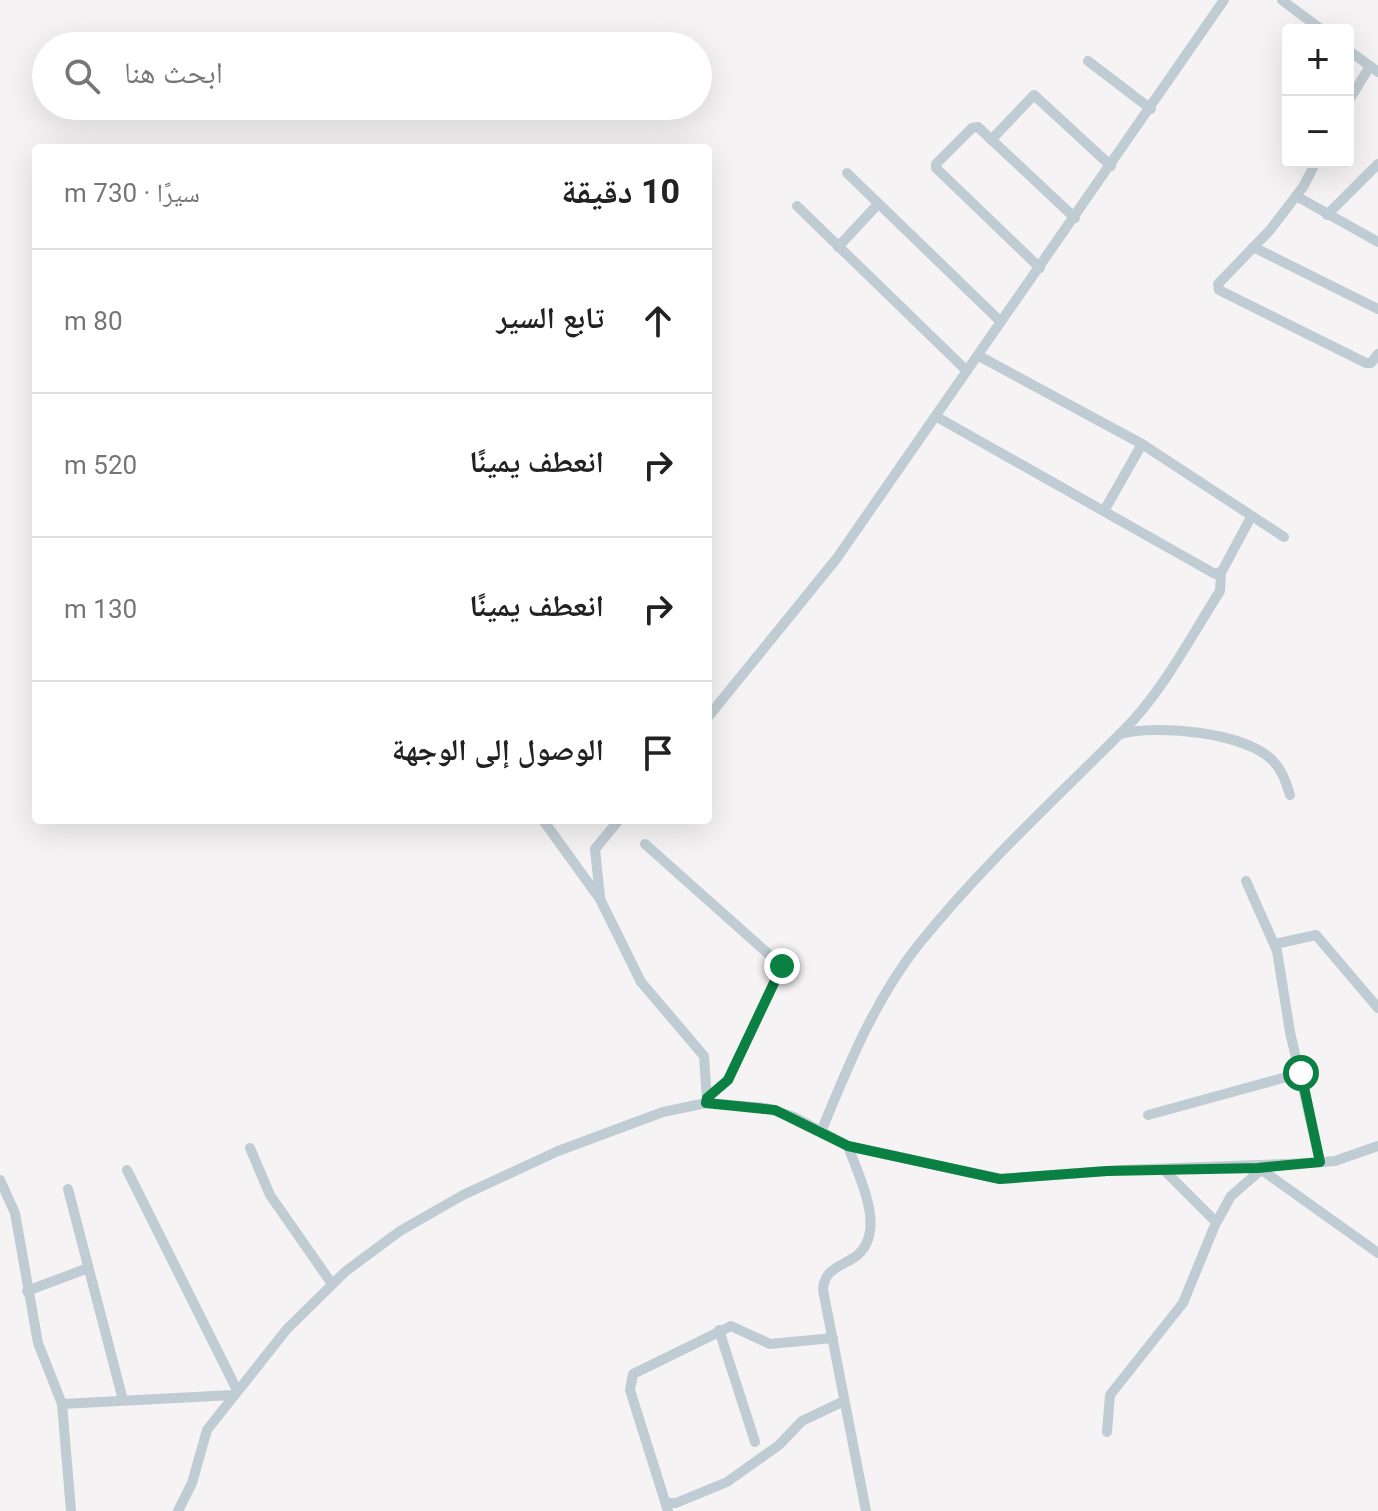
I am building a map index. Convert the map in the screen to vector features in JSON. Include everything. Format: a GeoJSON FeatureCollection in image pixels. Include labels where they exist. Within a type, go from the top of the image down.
{"type":"FeatureCollection","features":[{"type":"Feature","properties":{"kind":"street"},"geometry":{"type":"LineString","coordinates":[[712,712],[837,558],[1224,0]]}},
{"type":"Feature","properties":{"kind":"street"},"geometry":{"type":"LineString","coordinates":[[1282,0],[1314,24]]}},
{"type":"Feature","properties":{"kind":"street"},"geometry":{"type":"LineString","coordinates":[[1353,96],[1374,69],[1354,54]]}},
{"type":"Feature","properties":{"kind":"street"},"geometry":{"type":"LineString","coordinates":[[1088,61],[1151,109]]}},
{"type":"Feature","properties":{"kind":"street"},"geometry":{"type":"LineString","coordinates":[[991,140],[1034,95],[1111,166]]}},
{"type":"Feature","properties":{"kind":"street"},"geometry":{"type":"LineString","coordinates":[[1040,268],[935,166],[972,128],[978,127],[1075,218]]}},
{"type":"Feature","properties":{"kind":"street"},"geometry":{"type":"LineString","coordinates":[[1327,215],[1378,164]]}},
{"type":"Feature","properties":{"kind":"street"},"geometry":{"type":"LineString","coordinates":[[1312,168],[1296,196],[1218,284],[1221,293],[1366,363],[1371,363],[1378,354]]}},
{"type":"Feature","properties":{"kind":"street"},"geometry":{"type":"LineString","coordinates":[[847,173],[1001,322]]}},
{"type":"Feature","properties":{"kind":"street"},"geometry":{"type":"LineString","coordinates":[[1296,196],[1378,242]]}},
{"type":"Feature","properties":{"kind":"street"},"geometry":{"type":"LineString","coordinates":[[838,247],[878,204]]}},
{"type":"Feature","properties":{"kind":"street"},"geometry":{"type":"LineString","coordinates":[[797,206],[967,371]]}},
{"type":"Feature","properties":{"kind":"street"},"geometry":{"type":"LineString","coordinates":[[1253,247],[1378,309]]}},
{"type":"Feature","properties":{"kind":"street"},"geometry":{"type":"LineString","coordinates":[[979,356],[1142,444],[1284,537]]}},
{"type":"Feature","properties":{"kind":"street"},"geometry":{"type":"LineString","coordinates":[[937,417],[1215,574],[1221,573]]}},
{"type":"Feature","properties":{"kind":"street"},"geometry":{"type":"LineString","coordinates":[[1104,511],[1142,444]]}},
{"type":"Feature","properties":{"kind":"street"},"geometry":{"type":"LineString","coordinates":[[821,1132],[871,1020],[917,946],[1013,837],[1118,735],[1159,688],[1220,591],[1221,573],[1251,517]]}},
{"type":"Feature","properties":{"kind":"street"},"geometry":{"type":"LineString","coordinates":[[1118,735],[1136,730],[1166,729],[1257,749],[1273,761],[1290,795]]}},
{"type":"Feature","properties":{"kind":"street"},"geometry":{"type":"LineString","coordinates":[[546,824],[600,899],[641,982],[704,1056],[707,1100]]}},
{"type":"Feature","properties":{"kind":"street"},"geometry":{"type":"LineString","coordinates":[[600,899],[595,849],[616,824]]}},
{"type":"Feature","properties":{"kind":"street"},"geometry":{"type":"LineString","coordinates":[[645,844],[782,966],[728,1080],[707,1100]]}},
{"type":"Feature","properties":{"kind":"street"},"geometry":{"type":"LineString","coordinates":[[1246,881],[1275,944],[1320,1162]]}},
{"type":"Feature","properties":{"kind":"street"},"geometry":{"type":"LineString","coordinates":[[1275,944],[1316,935],[1378,1008]]}},
{"type":"Feature","properties":{"kind":"street"},"geometry":{"type":"LineString","coordinates":[[1148,1115],[1301,1073]]}},
{"type":"Feature","properties":{"kind":"street"},"geometry":{"type":"LineString","coordinates":[[178,1511],[199,1465],[203,1438],[235,1392],[287,1329],[332,1284],[400,1231],[501,1176],[663,1112],[707,1100],[775,1110],[848,1146],[1000,1179],[1163,1169],[1260,1169],[1320,1162],[1378,1146]]}},
{"type":"Feature","properties":{"kind":"street"},"geometry":{"type":"LineString","coordinates":[[848,1146],[868,1201],[869,1234],[858,1255],[830,1271],[824,1281],[866,1511]]}},
{"type":"Feature","properties":{"kind":"street"},"geometry":{"type":"LineString","coordinates":[[250,1148],[270,1195],[332,1284]]}},
{"type":"Feature","properties":{"kind":"street"},"geometry":{"type":"LineString","coordinates":[[1163,1169],[1216,1222]]}},
{"type":"Feature","properties":{"kind":"street"},"geometry":{"type":"LineString","coordinates":[[1107,1432],[1106,1407],[1110,1395],[1183,1303],[1216,1222],[1231,1196],[1260,1169]]}},
{"type":"Feature","properties":{"kind":"street"},"geometry":{"type":"LineString","coordinates":[[1260,1169],[1378,1253]]}},
{"type":"Feature","properties":{"kind":"street"},"geometry":{"type":"LineString","coordinates":[[127,1170],[235,1392]]}},
{"type":"Feature","properties":{"kind":"street"},"geometry":{"type":"LineString","coordinates":[[0,1180],[15,1213],[38,1343],[62,1404],[71,1511]]}},
{"type":"Feature","properties":{"kind":"street"},"geometry":{"type":"LineString","coordinates":[[68,1189],[123,1400]]}},
{"type":"Feature","properties":{"kind":"street"},"geometry":{"type":"LineString","coordinates":[[27,1291],[88,1268]]}},
{"type":"Feature","properties":{"kind":"street"},"geometry":{"type":"LineString","coordinates":[[833,1338],[779,1345],[762,1342],[735,1326],[719,1330],[630,1377],[635,1409],[667,1507],[727,1482],[779,1445],[802,1421],[844,1401]]}},
{"type":"Feature","properties":{"kind":"street"},"geometry":{"type":"LineString","coordinates":[[719,1330],[755,1442]]}},
{"type":"Feature","properties":{"kind":"street"},"geometry":{"type":"LineString","coordinates":[[62,1404],[235,1392]]}},
{"type":"Feature","properties":{"kind":"route"},"geometry":{"type":"LineString","coordinates":[[782,966],[728,1080],[707,1098],[706,1103],[775,1110],[848,1146],[983,1177],[1015,1180],[1107,1171],[1258,1168],[1320,1162],[1318,1138],[1301,1073]]}}]}
